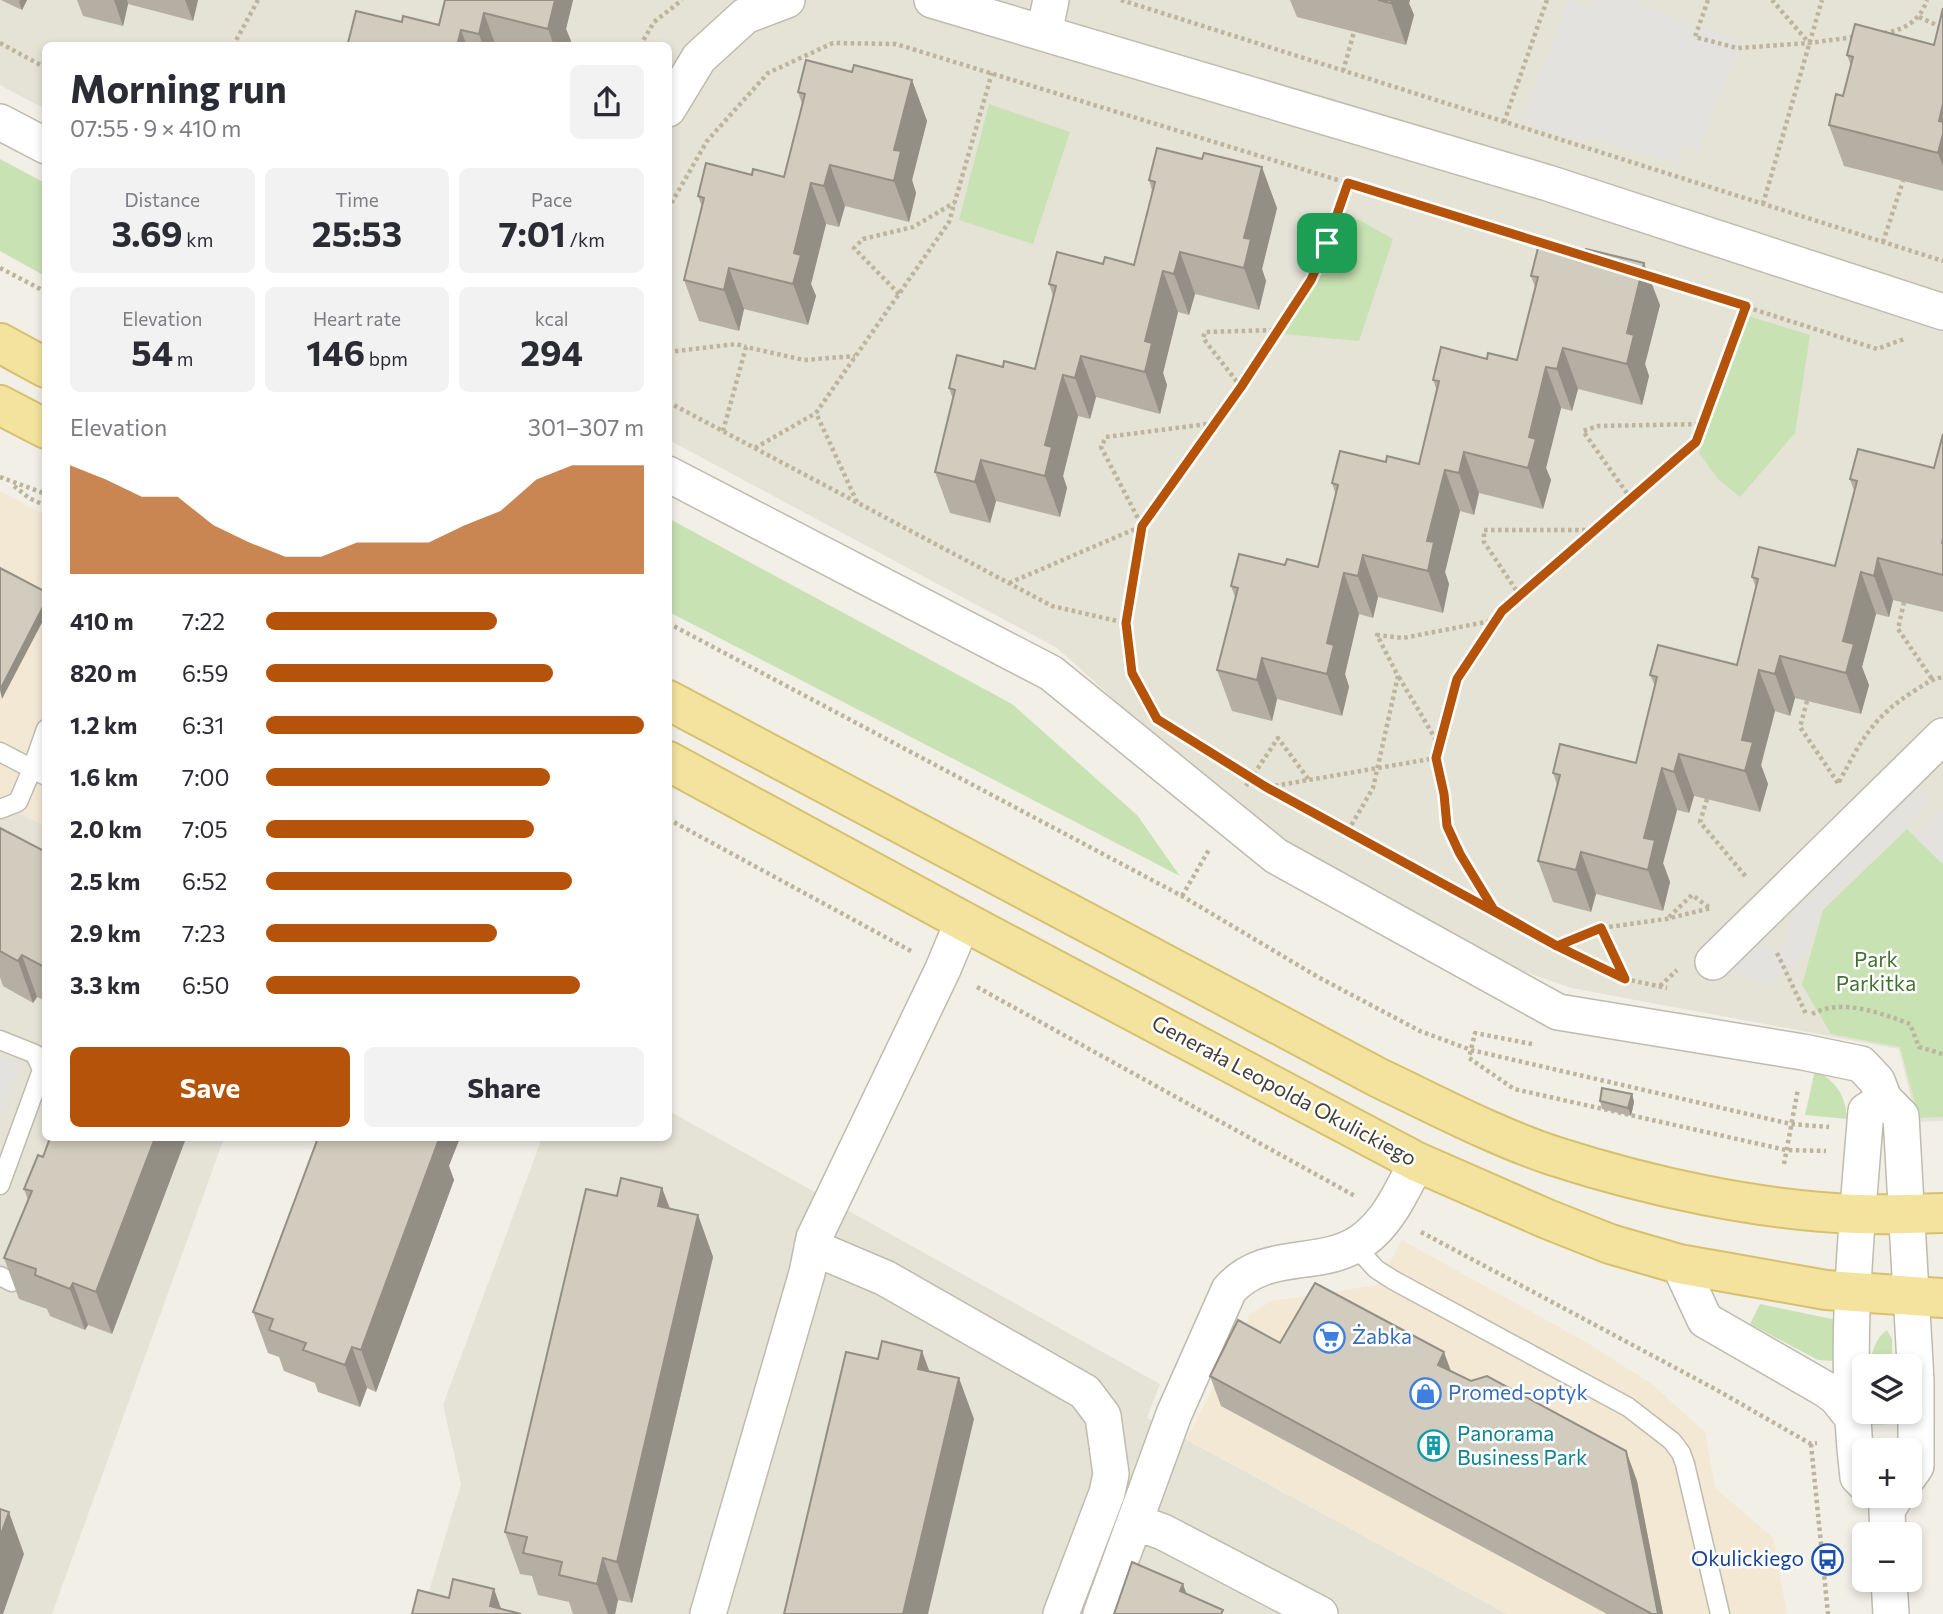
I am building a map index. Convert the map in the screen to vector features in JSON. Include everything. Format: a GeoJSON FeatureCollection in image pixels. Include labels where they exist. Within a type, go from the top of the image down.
{"type":"FeatureCollection","features":[{"type":"Feature","properties":{"kind":"main road"},"geometry":{"type":"LineString","coordinates":[[0,343],[42,366]]}},
{"type":"Feature","properties":{"kind":"main road"},"geometry":{"type":"LineString","coordinates":[[0,405],[42,427]]}},
{"type":"Feature","properties":{"kind":"main road"},"geometry":{"type":"LineString","coordinates":[[672,702],[1379,1078],[1485,1128],[1554,1156],[1704,1195],[1774,1207],[1857,1214],[1925,1214]]}},
{"type":"Feature","properties":{"kind":"main road","name":"Generała Leopolda Okulickiego"},"geometry":{"type":"LineString","coordinates":[[672,763],[1417,1163],[1547,1219],[1610,1244],[1679,1264],[1755,1279],[1851,1292],[1927,1298]]}},
{"type":"Feature","properties":{"kind":"street"},"geometry":{"type":"LineString","coordinates":[[672,102],[699,58],[736,24],[745,16],[787,0]]}},
{"type":"Feature","properties":{"kind":"street"},"geometry":{"type":"LineString","coordinates":[[932,0],[1048,16],[1943,312]]}},
{"type":"Feature","properties":{"kind":"street"},"geometry":{"type":"LineString","coordinates":[[0,122],[42,144]]}},
{"type":"Feature","properties":{"kind":"street"},"geometry":{"type":"LineString","coordinates":[[672,476],[1051,673],[1276,856],[1558,1012],[1861,1063],[1877,1081],[1884,1099],[1901,1116],[1925,1214],[1927,1298],[1916,1381],[1916,1438]]}},
{"type":"Feature","properties":{"kind":"street"},"geometry":{"type":"LineString","coordinates":[[1713,962],[1943,736]]}},
{"type":"Feature","properties":{"kind":"street"},"geometry":{"type":"LineString","coordinates":[[708,1614],[807,1273],[812,1247],[963,921]]}},
{"type":"Feature","properties":{"kind":"street"},"geometry":{"type":"LineString","coordinates":[[1852,1416],[1851,1292],[1866,1111],[1884,1099]]}},
{"type":"Feature","properties":{"kind":"street"},"geometry":{"type":"LineString","coordinates":[[1101,1614],[1174,1414],[1229,1290],[1240,1277],[1256,1268],[1341,1251],[1363,1241],[1389,1215],[1417,1163]]}},
{"type":"Feature","properties":{"kind":"street"},"geometry":{"type":"LineString","coordinates":[[812,1247],[885,1278],[1085,1392],[1103,1416],[1111,1474],[1107,1493],[1061,1614]]}},
{"type":"Feature","properties":{"kind":"street"},"geometry":{"type":"LineString","coordinates":[[1679,1264],[1705,1320],[1836,1397],[1852,1416]]}},
{"type":"Feature","properties":{"kind":"street"},"geometry":{"type":"LineString","coordinates":[[1135,1522],[1163,1532],[1320,1614]]}},
{"type":"Feature","properties":{"kind":"street"},"geometry":{"type":"LineString","coordinates":[[1890,1592],[1891,1614]]}},
{"type":"Feature","properties":{"kind":"lane"},"geometry":{"type":"LineString","coordinates":[[0,752],[39,772]]}},
{"type":"Feature","properties":{"kind":"lane"},"geometry":{"type":"LineString","coordinates":[[0,809],[18,802],[39,772],[42,754]]}},
{"type":"Feature","properties":{"kind":"lane"},"geometry":{"type":"LineString","coordinates":[[0,1040],[35,1054],[42,1070],[8,1140],[0,1185]]}},
{"type":"Feature","properties":{"kind":"lane"},"geometry":{"type":"LineString","coordinates":[[1354,1245],[1377,1269],[1393,1280],[1628,1407],[1672,1441],[1685,1464],[1720,1614]]}},
{"type":"Feature","properties":{"kind":"path"},"geometry":{"type":"LineString","coordinates":[[235,42],[258,0]]}},
{"type":"Feature","properties":{"kind":"path"},"geometry":{"type":"LineString","coordinates":[[642,42],[654,22],[682,0]]}},
{"type":"Feature","properties":{"kind":"path"},"geometry":{"type":"LineString","coordinates":[[1121,0],[1943,261]]}},
{"type":"Feature","properties":{"kind":"path"},"geometry":{"type":"LineString","coordinates":[[1143,7],[1145,0]]}},
{"type":"Feature","properties":{"kind":"path"},"geometry":{"type":"LineString","coordinates":[[1504,122],[1547,0]]}},
{"type":"Feature","properties":{"kind":"path"},"geometry":{"type":"LineString","coordinates":[[1708,0],[1695,37],[1737,48],[1863,36]]}},
{"type":"Feature","properties":{"kind":"path"},"geometry":{"type":"LineString","coordinates":[[1772,0],[1809,43]]}},
{"type":"Feature","properties":{"kind":"path"},"geometry":{"type":"LineString","coordinates":[[1763,205],[1822,0]]}},
{"type":"Feature","properties":{"kind":"path"},"geometry":{"type":"LineString","coordinates":[[1876,34],[1902,29],[1919,17],[1927,0]]}},
{"type":"Feature","properties":{"kind":"path"},"geometry":{"type":"LineString","coordinates":[[1919,17],[1943,28]]}},
{"type":"Feature","properties":{"kind":"path"},"geometry":{"type":"LineString","coordinates":[[1343,71],[1354,32]]}},
{"type":"Feature","properties":{"kind":"path"},"geometry":{"type":"LineString","coordinates":[[0,43],[42,66]]}},
{"type":"Feature","properties":{"kind":"path"},"geometry":{"type":"LineString","coordinates":[[672,202],[707,141],[768,73],[833,43],[896,44],[1573,253]]}},
{"type":"Feature","properties":{"kind":"path"},"geometry":{"type":"LineString","coordinates":[[755,448],[816,413],[949,222],[992,73]]}},
{"type":"Feature","properties":{"kind":"path"},"geometry":{"type":"LineString","coordinates":[[1883,242],[1903,181]]}},
{"type":"Feature","properties":{"kind":"path"},"geometry":{"type":"LineString","coordinates":[[1151,708],[1132,673],[1126,623],[1142,526],[1241,387],[1311,280],[1348,183]]}},
{"type":"Feature","properties":{"kind":"path"},"geometry":{"type":"LineString","coordinates":[[899,294],[854,248],[863,239],[913,227],[955,202]]}},
{"type":"Feature","properties":{"kind":"path"},"geometry":{"type":"LineString","coordinates":[[0,268],[42,290]]}},
{"type":"Feature","properties":{"kind":"path"},"geometry":{"type":"LineString","coordinates":[[1640,273],[1877,349],[1909,338]]}},
{"type":"Feature","properties":{"kind":"path"},"geometry":{"type":"LineString","coordinates":[[1494,910],[1460,854],[1447,826],[1444,794],[1436,758],[1457,679],[1502,611],[1696,442],[1746,306]]}},
{"type":"Feature","properties":{"kind":"path"},"geometry":{"type":"LineString","coordinates":[[1241,387],[1203,338],[1205,332],[1278,330]]}},
{"type":"Feature","properties":{"kind":"path"},"geometry":{"type":"LineString","coordinates":[[672,352],[736,344],[804,360],[856,355]]}},
{"type":"Feature","properties":{"kind":"path"},"geometry":{"type":"LineString","coordinates":[[723,431],[747,347]]}},
{"type":"Feature","properties":{"kind":"path"},"geometry":{"type":"LineString","coordinates":[[672,404],[1052,607],[1126,623]]}},
{"type":"Feature","properties":{"kind":"path"},"geometry":{"type":"LineString","coordinates":[[816,413],[857,503]]}},
{"type":"Feature","properties":{"kind":"path"},"geometry":{"type":"LineString","coordinates":[[1142,526],[1101,447],[1106,437],[1216,423]]}},
{"type":"Feature","properties":{"kind":"path"},"geometry":{"type":"LineString","coordinates":[[1631,499],[1583,431],[1598,426],[1703,424]]}},
{"type":"Feature","properties":{"kind":"path"},"geometry":{"type":"LineString","coordinates":[[0,477],[42,493]]}},
{"type":"Feature","properties":{"kind":"path"},"geometry":{"type":"LineString","coordinates":[[11,483],[29,498],[42,504]]}},
{"type":"Feature","properties":{"kind":"path"},"geometry":{"type":"LineString","coordinates":[[1008,583],[1142,526]]}},
{"type":"Feature","properties":{"kind":"path"},"geometry":{"type":"LineString","coordinates":[[1520,596],[1483,542],[1484,530],[1595,530]]}},
{"type":"Feature","properties":{"kind":"path"},"geometry":{"type":"LineString","coordinates":[[1903,602],[1898,629],[1932,679]]}},
{"type":"Feature","properties":{"kind":"path"},"geometry":{"type":"LineString","coordinates":[[1439,746],[1377,635],[1403,638],[1496,620]]}},
{"type":"Feature","properties":{"kind":"path"},"geometry":{"type":"LineString","coordinates":[[672,625],[1182,896],[1329,983],[1420,1031],[1471,1050],[1791,1124],[1836,1128]]}},
{"type":"Feature","properties":{"kind":"path"},"geometry":{"type":"LineString","coordinates":[[1348,831],[1373,788],[1375,768],[1398,676]]}},
{"type":"Feature","properties":{"kind":"path"},"geometry":{"type":"LineString","coordinates":[[1834,795],[1863,738],[1880,715],[1932,679],[1943,677]]}},
{"type":"Feature","properties":{"kind":"path"},"geometry":{"type":"LineString","coordinates":[[1807,701],[1800,727],[1838,783]]}},
{"type":"Feature","properties":{"kind":"path"},"geometry":{"type":"LineString","coordinates":[[1251,777],[1278,738],[1309,780]]}},
{"type":"Feature","properties":{"kind":"path"},"geometry":{"type":"LineString","coordinates":[[1216,755],[1266,787],[1557,946],[1625,979],[1673,989]]}},
{"type":"Feature","properties":{"kind":"path"},"geometry":{"type":"LineString","coordinates":[[1266,787],[1436,758]]}},
{"type":"Feature","properties":{"kind":"path"},"geometry":{"type":"LineString","coordinates":[[1707,799],[1700,822],[1770,906]]}},
{"type":"Feature","properties":{"kind":"path"},"geometry":{"type":"LineString","coordinates":[[672,822],[1389,1215],[1715,1389],[1811,1444],[1821,1443]]}},
{"type":"Feature","properties":{"kind":"path"},"geometry":{"type":"LineString","coordinates":[[1557,946],[1601,928],[1666,919],[1713,909],[1692,895],[1666,919]]}},
{"type":"Feature","properties":{"kind":"path"},"geometry":{"type":"LineString","coordinates":[[1601,928],[1625,979]]}},
{"type":"Feature","properties":{"kind":"path"},"geometry":{"type":"LineString","coordinates":[[1793,987],[1807,1017]]}},
{"type":"Feature","properties":{"kind":"path"},"geometry":{"type":"LineString","coordinates":[[1793,1014],[1807,1017],[1822,1009],[1854,1007],[1883,1014],[1910,1024],[1919,1046],[1943,1054]]}},
{"type":"Feature","properties":{"kind":"path"},"geometry":{"type":"LineString","coordinates":[[1475,1033],[1469,1058],[1514,1089],[1786,1150],[1833,1152]]}},
{"type":"Feature","properties":{"kind":"path"},"geometry":{"type":"LineString","coordinates":[[1784,1164],[1803,1052]]}},
{"type":"Feature","properties":{"kind":"path"},"geometry":{"type":"LineString","coordinates":[[1811,1444],[1828,1614]]}},
{"type":"Feature","properties":{"kind":"shaded area"},"geometry":{"type":"Polygon","coordinates":[[[0,0],[1943,0],[1943,1121],[1917,1122],[1899,1049],[1571,988],[1517,969],[1254,822],[1168,756],[1105,691],[1057,648],[672,442],[672,42],[42,42],[42,107],[0,85],[0,0]]]}},
{"type":"Feature","properties":{"kind":"shaded area"},"geometry":{"type":"Polygon","coordinates":[[[1568,0],[1595,9],[1598,0],[1638,0],[1642,5],[1740,42],[1699,151],[1686,147],[1681,150],[1682,166],[1585,136],[1582,142],[1522,123],[1568,0]]]}},
{"type":"Feature","properties":{"kind":"shaded area"},"geometry":{"type":"Polygon","coordinates":[[[0,491],[42,513],[42,824],[0,803],[0,491]]]}},
{"type":"Feature","properties":{"kind":"shaded area"},"geometry":{"type":"Polygon","coordinates":[[[1914,783],[1933,801],[1821,909],[1807,953],[1769,985],[1728,973],[1738,939],[1782,951],[1797,894],[1914,783]]]}},
{"type":"Feature","properties":{"kind":"shaded area"},"geometry":{"type":"Polygon","coordinates":[[[0,803],[42,824],[42,1141],[223,1141],[52,1614],[0,1614],[0,803]]]}},
{"type":"Feature","properties":{"kind":"shaded area"},"geometry":{"type":"Polygon","coordinates":[[[1943,809],[1943,864],[1915,837],[1943,809]]]}},
{"type":"Feature","properties":{"kind":"shaded area"},"geometry":{"type":"Polygon","coordinates":[[[0,1056],[21,1064],[1,1120],[0,1119],[0,1056]]]}},
{"type":"Feature","properties":{"kind":"shaded area"},"geometry":{"type":"Polygon","coordinates":[[[672,1113],[1160,1384],[1147,1418],[1507,1614],[422,1614],[461,1484],[443,1405],[541,1141],[672,1141],[672,1113]]]}},
{"type":"Feature","properties":{"kind":"shaded area"},"geometry":{"type":"Polygon","coordinates":[[[1402,1240],[1591,1345],[1653,1385],[1705,1432],[1715,1488],[1773,1538],[1787,1614],[1507,1614],[1187,1439],[1250,1314],[1272,1301],[1378,1285],[1402,1240]]]}},
{"type":"Feature","properties":{"kind":"green space"},"geometry":{"type":"Polygon","coordinates":[[[989,104],[1070,132],[1033,244],[959,220],[989,104]]]}},
{"type":"Feature","properties":{"kind":"green space"},"geometry":{"type":"Polygon","coordinates":[[[0,159],[42,181],[42,274],[0,251],[0,159]]]}},
{"type":"Feature","properties":{"kind":"green space"},"geometry":{"type":"Polygon","coordinates":[[[1343,211],[1393,239],[1359,341],[1284,334],[1315,283],[1343,211]]]}},
{"type":"Feature","properties":{"kind":"green space"},"geometry":{"type":"Polygon","coordinates":[[[1748,316],[1810,335],[1795,433],[1740,497],[1718,479],[1699,453],[1748,316]]]}},
{"type":"Feature","properties":{"kind":"green space"},"geometry":{"type":"Polygon","coordinates":[[[672,520],[1012,704],[1137,815],[1180,876],[672,614],[672,520]]]}},
{"type":"Feature","properties":{"kind":"green space","name":"Park Parkitka"},"geometry":{"type":"Polygon","coordinates":[[[1907,829],[1943,864],[1943,1117],[1919,1118],[1900,1047],[1831,1034],[1802,985],[1823,910],[1907,829]]]}},
{"type":"Feature","properties":{"kind":"green space"},"geometry":{"type":"Polygon","coordinates":[[[1815,1070],[1829,1079],[1842,1096],[1847,1119],[1805,1115],[1815,1070]]]}},
{"type":"Feature","properties":{"kind":"green space"},"geometry":{"type":"Polygon","coordinates":[[[1760,1304],[1837,1320],[1841,1327],[1833,1361],[1818,1360],[1750,1324],[1760,1304]]]}},
{"type":"Feature","properties":{"kind":"green space"},"geometry":{"type":"Polygon","coordinates":[[[1887,1330],[1892,1339],[1892,1354],[1872,1354],[1877,1342],[1887,1330]]]}},
{"type":"Feature","properties":{"kind":"building"},"geometry":{"type":"Polygon","coordinates":[[[445,0],[555,0],[548,29],[484,13],[479,34],[461,30],[458,42],[348,42],[356,11],[402,22],[403,16],[439,25],[445,0]]]}},
{"type":"Feature","properties":{"kind":"building"},"geometry":{"type":"Polygon","coordinates":[[[1943,8],[1943,104],[1939,121],[1943,122],[1943,134],[1938,153],[1829,125],[1836,94],[1843,96],[1853,57],[1847,55],[1855,24],[1934,45],[1943,8]]]}},
{"type":"Feature","properties":{"kind":"building"},"geometry":{"type":"Polygon","coordinates":[[[806,60],[852,72],[854,65],[912,80],[894,150],[901,151],[894,181],[830,165],[824,186],[811,183],[794,253],[801,255],[793,284],[729,268],[724,290],[684,280],[704,198],[698,196],[706,163],[752,175],[753,169],[784,177],[805,94],[798,92],[806,60]]]}},
{"type":"Feature","properties":{"kind":"building"},"geometry":{"type":"Polygon","coordinates":[[[1157,148],[1202,159],[1204,153],[1262,167],[1244,238],[1251,239],[1244,268],[1180,252],[1174,274],[1163,271],[1145,341],[1152,343],[1145,372],[1081,356],[1075,378],[1063,375],[1045,445],[1052,447],[1045,476],[981,460],[975,482],[935,472],[955,390],[949,388],[957,355],[1003,367],[1004,361],[1035,369],[1056,286],[1049,284],[1057,252],[1103,264],[1105,257],[1134,265],[1155,182],[1149,180],[1157,148]]]}},
{"type":"Feature","properties":{"kind":"building"},"geometry":{"type":"Polygon","coordinates":[[[1539,244],[1585,255],[1586,249],[1644,263],[1627,333],[1634,335],[1627,364],[1563,348],[1557,369],[1546,367],[1529,437],[1536,439],[1528,468],[1464,452],[1459,473],[1445,470],[1427,541],[1434,542],[1428,571],[1363,555],[1358,576],[1344,573],[1327,643],[1334,645],[1327,674],[1262,658],[1257,680],[1217,670],[1238,588],[1231,586],[1239,554],[1285,565],[1287,559],[1318,567],[1338,485],[1332,483],[1340,451],[1386,462],[1387,456],[1419,464],[1439,381],[1433,380],[1441,347],[1487,359],[1488,353],[1517,360],[1538,277],[1531,276],[1539,244]]]}},
{"type":"Feature","properties":{"kind":"building"},"geometry":{"type":"Polygon","coordinates":[[[1943,434],[1943,575],[1878,558],[1874,576],[1861,572],[1843,641],[1854,644],[1846,673],[1780,656],[1775,674],[1759,670],[1742,740],[1753,742],[1745,771],[1679,754],[1674,772],[1662,768],[1644,838],[1655,840],[1648,870],[1581,852],[1576,870],[1538,861],[1560,775],[1553,773],[1560,744],[1636,763],[1657,677],[1650,675],[1658,645],[1737,665],[1758,579],[1752,577],[1759,547],[1835,566],[1857,481],[1850,479],[1858,449],[1934,468],[1943,434]]]}},
{"type":"Feature","properties":{"kind":"building"},"geometry":{"type":"Polygon","coordinates":[[[0,568],[42,590],[42,609],[0,690],[0,568]]]}},
{"type":"Feature","properties":{"kind":"building"},"geometry":{"type":"Polygon","coordinates":[[[0,828],[42,850],[42,966],[22,955],[18,961],[0,951],[0,828]]]}},
{"type":"Feature","properties":{"kind":"building"},"geometry":{"type":"Polygon","coordinates":[[[1602,1088],[1632,1094],[1628,1108],[1600,1101],[1602,1088]]]}},
{"type":"Feature","properties":{"kind":"building"},"geometry":{"type":"Polygon","coordinates":[[[49,1141],[154,1141],[96,1292],[73,1283],[70,1289],[35,1275],[36,1269],[4,1258],[32,1191],[24,1189],[38,1155],[43,1157],[49,1141]]]}},
{"type":"Feature","properties":{"kind":"building"},"geometry":{"type":"Polygon","coordinates":[[[317,1141],[438,1141],[361,1350],[352,1347],[345,1365],[303,1350],[306,1343],[269,1330],[273,1319],[253,1312],[317,1141]]]}},
{"type":"Feature","properties":{"kind":"building"},"geometry":{"type":"Polygon","coordinates":[[[621,1178],[662,1188],[658,1206],[698,1215],[617,1562],[603,1558],[597,1584],[559,1575],[562,1562],[523,1553],[527,1537],[505,1532],[586,1189],[617,1196],[621,1178]]]}},
{"type":"Feature","properties":{"kind":"building","name":"Panorama Business Park"},"geometry":{"type":"Polygon","coordinates":[[[1315,1283],[1444,1352],[1438,1365],[1471,1381],[1487,1376],[1626,1451],[1658,1614],[1652,1614],[1210,1376],[1238,1320],[1280,1343],[1315,1283]]]}},
{"type":"Feature","properties":{"kind":"building"},"geometry":{"type":"Polygon","coordinates":[[[882,1341],[922,1351],[918,1369],[959,1378],[903,1614],[784,1614],[846,1352],[878,1359],[882,1341]]]}},
{"type":"Feature","properties":{"kind":"building"},"geometry":{"type":"Polygon","coordinates":[[[0,1509],[9,1512],[0,1537],[0,1509]]]}},
{"type":"Feature","properties":{"kind":"building"},"geometry":{"type":"Polygon","coordinates":[[[1132,1562],[1183,1584],[1180,1591],[1223,1610],[1221,1614],[1114,1614],[1132,1562]]]}},
{"type":"Feature","properties":{"kind":"building"},"geometry":{"type":"Polygon","coordinates":[[[453,1579],[494,1589],[490,1606],[521,1614],[412,1614],[418,1590],[449,1598],[453,1579]]]}},
{"type":"Feature","properties":{"kind":"place","name":"Żabka"},"geometry":{"type":"Point","coordinates":[1329,1337]}},
{"type":"Feature","properties":{"kind":"place","name":"Promed-optyk"},"geometry":{"type":"Point","coordinates":[1425,1393]}},
{"type":"Feature","properties":{"kind":"place","name":"Panorama Business Park"},"geometry":{"type":"Point","coordinates":[1434,1446]}},
{"type":"Feature","properties":{"kind":"place","name":"Okulickiego"},"geometry":{"type":"Point","coordinates":[1827,1559]}},
{"type":"Feature","properties":{"kind":"route"},"geometry":{"type":"LineString","coordinates":[[1327,243],[1311,280],[1241,387],[1142,526],[1126,623],[1132,673],[1157,719],[1266,787],[1557,946],[1625,979],[1601,928],[1557,946],[1494,910],[1460,854],[1447,826],[1444,794],[1436,758],[1457,679],[1502,611],[1696,442],[1746,306],[1348,183],[1327,243]]}}]}
